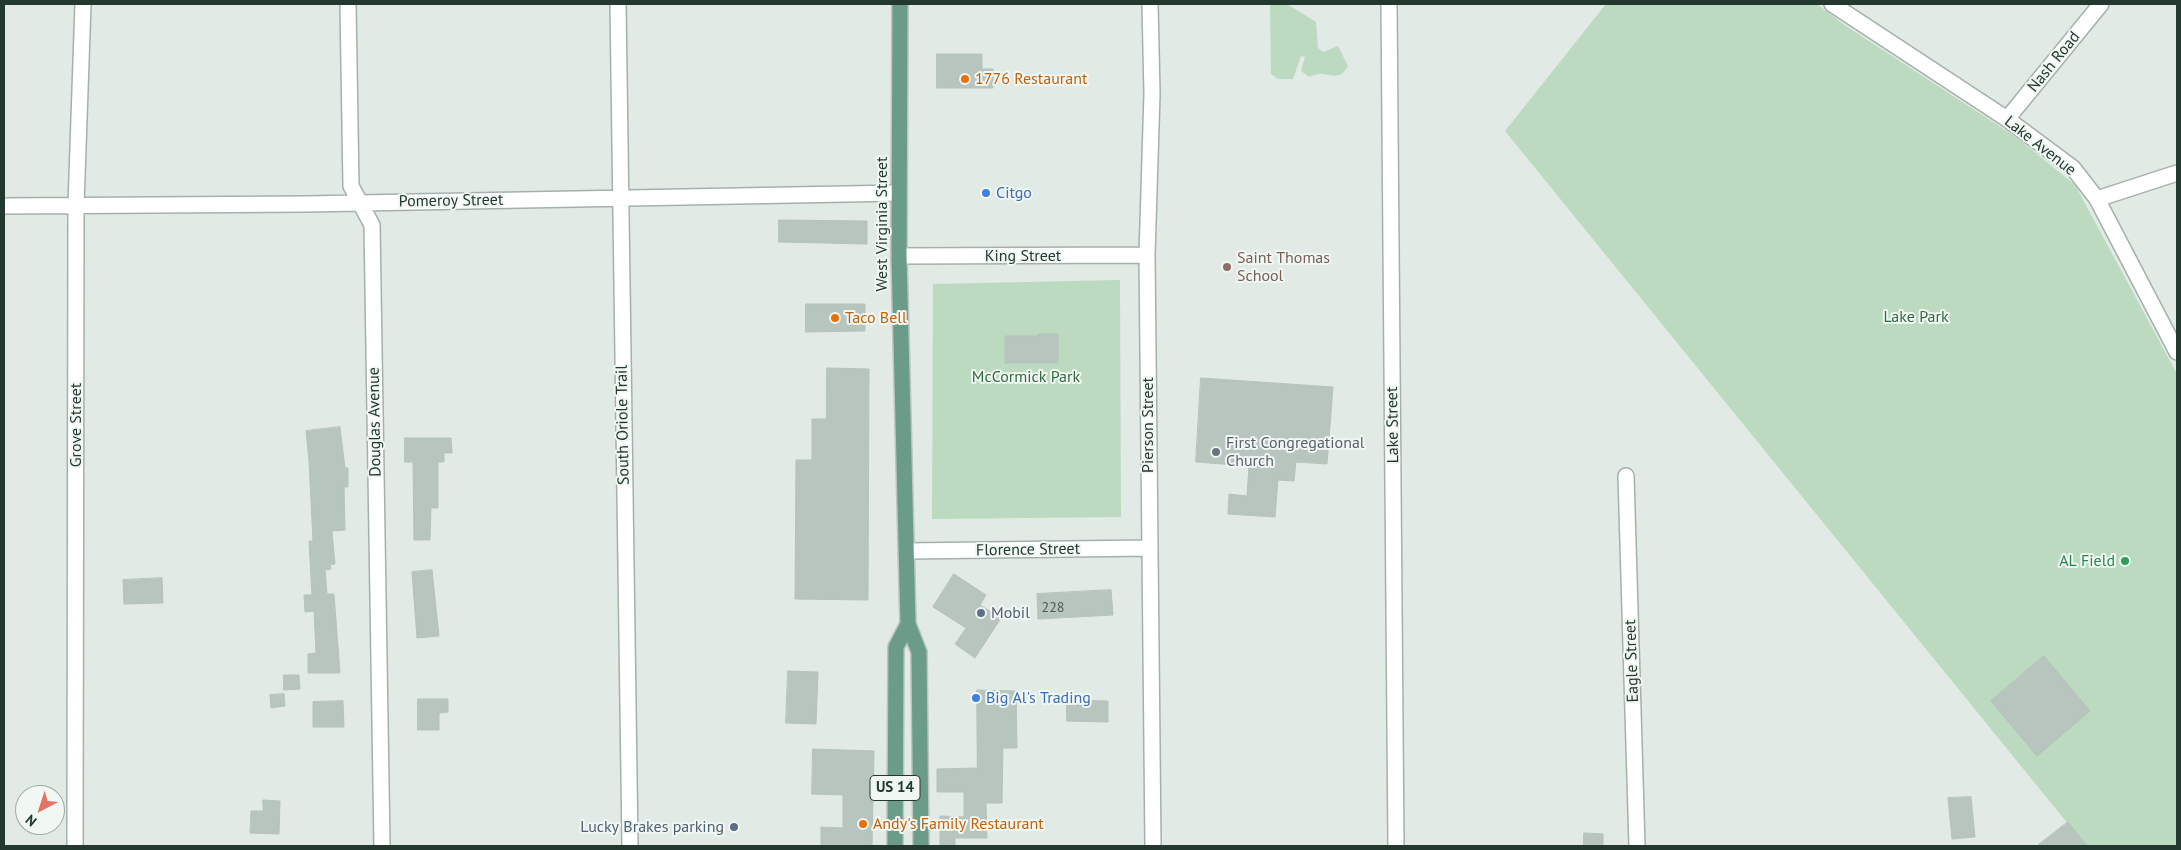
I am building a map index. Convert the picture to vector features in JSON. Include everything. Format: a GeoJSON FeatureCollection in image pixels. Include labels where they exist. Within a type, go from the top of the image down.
{"type":"FeatureCollection","features":[{"type":"Feature","properties":{"kind":"main road","name":"West Virginia Street"},"geometry":{"type":"LineString","coordinates":[[900,4],[899,256],[908,624],[919,652],[921,846]]}},
{"type":"Feature","properties":{"kind":"main road","name":"West Virginia Street"},"geometry":{"type":"LineString","coordinates":[[895,846],[894,730],[896,647],[908,624]]}},
{"type":"Feature","properties":{"kind":"main road"},"geometry":{"type":"LineString","coordinates":[[894,730],[920,731]]}},
{"type":"Feature","properties":{"kind":"street","name":"Grove Street"},"geometry":{"type":"LineString","coordinates":[[75,846],[76,205],[84,4]]}},
{"type":"Feature","properties":{"kind":"street","name":"Douglas Avenue"},"geometry":{"type":"LineString","coordinates":[[348,4],[351,186],[372,225],[382,846]]}},
{"type":"Feature","properties":{"kind":"street","name":"South Oriole Trail"},"geometry":{"type":"LineString","coordinates":[[618,4],[630,846]]}},
{"type":"Feature","properties":{"kind":"street","name":"Pierson Street"},"geometry":{"type":"LineString","coordinates":[[1150,4],[1152,94],[1147,255],[1153,846]]}},
{"type":"Feature","properties":{"kind":"street","name":"Lake Street"},"geometry":{"type":"LineString","coordinates":[[1389,4],[1396,846]]}},
{"type":"Feature","properties":{"kind":"street","name":"Lake Avenue"},"geometry":{"type":"LineString","coordinates":[[1832,4],[2007,120],[2073,168],[2097,199],[2177,352]]}},
{"type":"Feature","properties":{"kind":"street","name":"Nash Road"},"geometry":{"type":"LineString","coordinates":[[2007,120],[2101,4]]}},
{"type":"Feature","properties":{"kind":"street"},"geometry":{"type":"LineString","coordinates":[[2097,199],[2177,173]]}},
{"type":"Feature","properties":{"kind":"street","name":"Pomeroy Street"},"geometry":{"type":"LineString","coordinates":[[4,206],[361,203],[620,197],[899,194]]}},
{"type":"Feature","properties":{"kind":"street","name":"King Street"},"geometry":{"type":"LineString","coordinates":[[899,256],[1147,255]]}},
{"type":"Feature","properties":{"kind":"street","name":"Eagle Street"},"geometry":{"type":"LineString","coordinates":[[1626,476],[1637,846]]}},
{"type":"Feature","properties":{"kind":"street","name":"Florence Street"},"geometry":{"type":"LineString","coordinates":[[907,551],[1150,548]]}},
{"type":"Feature","properties":{"kind":"green space"},"geometry":{"type":"Polygon","coordinates":[[[1270,4],[1287,4],[1316,22],[1318,48],[1323,52],[1338,46],[1348,66],[1345,70],[1337,76],[1317,74],[1309,77],[1301,71],[1305,57],[1301,56],[1293,79],[1278,79],[1271,74],[1270,4]]]}},
{"type":"Feature","properties":{"kind":"green space","name":"Lake Park"},"geometry":{"type":"Polygon","coordinates":[[[1606,4],[1817,4],[1843,24],[2016,137],[2075,185],[2177,374],[2177,846],[2086,846],[1505,131],[1606,4]]]}},
{"type":"Feature","properties":{"kind":"green space","name":"McCormick Park"},"geometry":{"type":"Polygon","coordinates":[[[1120,280],[1121,517],[932,519],[933,284],[1120,280]]]}},
{"type":"Feature","properties":{"kind":"building","name":"1776 Restaurant"},"geometry":{"type":"Polygon","coordinates":[[[937,54],[982,54],[982,69],[993,69],[993,88],[937,88],[937,54]]]}},
{"type":"Feature","properties":{"kind":"building"},"geometry":{"type":"Polygon","coordinates":[[[779,220],[867,221],[867,244],[779,242],[779,220]]]}},
{"type":"Feature","properties":{"kind":"building","name":"Taco Bell"},"geometry":{"type":"Polygon","coordinates":[[[806,304],[865,304],[865,331],[806,332],[806,304]]]}},
{"type":"Feature","properties":{"kind":"building"},"geometry":{"type":"Polygon","coordinates":[[[1038,334],[1058,334],[1058,363],[1005,363],[1005,336],[1038,336],[1038,334]]]}},
{"type":"Feature","properties":{"kind":"building"},"geometry":{"type":"Polygon","coordinates":[[[827,368],[869,369],[868,600],[795,599],[796,460],[812,460],[812,419],[826,419],[827,368]]]}},
{"type":"Feature","properties":{"kind":"building"},"geometry":{"type":"Polygon","coordinates":[[[1201,378],[1333,387],[1327,464],[1296,462],[1294,481],[1278,480],[1275,517],[1228,514],[1229,494],[1247,496],[1249,466],[1196,462],[1201,378]]]}},
{"type":"Feature","properties":{"kind":"building"},"geometry":{"type":"Polygon","coordinates":[[[340,427],[345,468],[348,468],[348,487],[344,487],[345,530],[332,531],[335,564],[330,565],[331,569],[325,570],[327,594],[334,594],[340,673],[308,673],[308,654],[316,653],[314,611],[305,612],[304,595],[312,595],[309,541],[313,541],[306,431],[340,427]]]}},
{"type":"Feature","properties":{"kind":"building"},"geometry":{"type":"Polygon","coordinates":[[[405,438],[451,438],[452,453],[444,453],[444,462],[438,462],[438,508],[431,508],[430,540],[414,540],[413,462],[405,462],[405,438]]]}},
{"type":"Feature","properties":{"kind":"building"},"geometry":{"type":"Polygon","coordinates":[[[432,570],[439,636],[417,638],[412,572],[432,570]]]}},
{"type":"Feature","properties":{"kind":"building"},"geometry":{"type":"Polygon","coordinates":[[[954,574],[986,595],[980,605],[1001,618],[975,658],[955,644],[966,628],[933,607],[954,574]]]}},
{"type":"Feature","properties":{"kind":"building"},"geometry":{"type":"Polygon","coordinates":[[[162,578],[163,603],[124,604],[123,580],[162,578]]]}},
{"type":"Feature","properties":{"kind":"building"},"geometry":{"type":"Polygon","coordinates":[[[1111,590],[1113,615],[1038,619],[1037,594],[1111,590]]]}},
{"type":"Feature","properties":{"kind":"building"},"geometry":{"type":"Polygon","coordinates":[[[2044,656],[2090,711],[2037,756],[1991,701],[2044,656]]]}},
{"type":"Feature","properties":{"kind":"building"},"geometry":{"type":"Polygon","coordinates":[[[788,671],[818,672],[816,724],[786,723],[788,671]]]}},
{"type":"Feature","properties":{"kind":"building"},"geometry":{"type":"Polygon","coordinates":[[[284,675],[299,675],[300,689],[284,690],[284,675]]]}},
{"type":"Feature","properties":{"kind":"building"},"geometry":{"type":"Polygon","coordinates":[[[977,690],[1016,691],[1017,748],[1003,748],[1002,803],[986,803],[987,838],[955,838],[955,845],[940,845],[940,816],[964,817],[964,792],[937,792],[937,769],[977,768],[977,690]]]}},
{"type":"Feature","properties":{"kind":"building"},"geometry":{"type":"Polygon","coordinates":[[[284,694],[285,706],[271,708],[270,695],[284,694]]]}},
{"type":"Feature","properties":{"kind":"building"},"geometry":{"type":"Polygon","coordinates":[[[418,699],[448,699],[448,712],[439,713],[439,730],[418,730],[418,699]]]}},
{"type":"Feature","properties":{"kind":"building"},"geometry":{"type":"Polygon","coordinates":[[[1067,700],[1108,701],[1108,722],[1067,721],[1067,700]]]}},
{"type":"Feature","properties":{"kind":"building"},"geometry":{"type":"Polygon","coordinates":[[[343,701],[344,727],[313,727],[313,702],[343,701]]]}},
{"type":"Feature","properties":{"kind":"building"},"geometry":{"type":"Polygon","coordinates":[[[813,749],[874,751],[872,846],[821,846],[821,827],[843,828],[843,795],[812,794],[813,749]]]}},
{"type":"Feature","properties":{"kind":"building"},"geometry":{"type":"Polygon","coordinates":[[[1971,797],[1975,837],[1952,839],[1948,798],[1971,797]]]}},
{"type":"Feature","properties":{"kind":"building"},"geometry":{"type":"Polygon","coordinates":[[[263,800],[280,801],[279,834],[250,833],[251,811],[263,811],[263,800]]]}},
{"type":"Feature","properties":{"kind":"building"},"geometry":{"type":"Polygon","coordinates":[[[2068,822],[2087,846],[2037,846],[2068,822]]]}},
{"type":"Feature","properties":{"kind":"building"},"geometry":{"type":"Polygon","coordinates":[[[1584,833],[1603,834],[1603,846],[1584,846],[1584,833]]]}},
{"type":"Feature","properties":{"kind":"place","name":"1776 Restaurant"},"geometry":{"type":"Point","coordinates":[965,79]}},
{"type":"Feature","properties":{"kind":"place","name":"Citgo"},"geometry":{"type":"Point","coordinates":[986,193]}},
{"type":"Feature","properties":{"kind":"place","name":"Saint Thomas School"},"geometry":{"type":"Point","coordinates":[1227,267]}},
{"type":"Feature","properties":{"kind":"place","name":"Taco Bell"},"geometry":{"type":"Point","coordinates":[835,318]}},
{"type":"Feature","properties":{"kind":"place","name":"First Congregational Church"},"geometry":{"type":"Point","coordinates":[1216,452]}},
{"type":"Feature","properties":{"kind":"place","name":"AL Field"},"geometry":{"type":"Point","coordinates":[2125,561]}},
{"type":"Feature","properties":{"kind":"place","name":"Mobil"},"geometry":{"type":"Point","coordinates":[981,613]}},
{"type":"Feature","properties":{"kind":"place","name":"Big Al's Trading"},"geometry":{"type":"Point","coordinates":[976,698]}},
{"type":"Feature","properties":{"kind":"place","name":"Andy's Family Restaurant"},"geometry":{"type":"Point","coordinates":[863,824]}},
{"type":"Feature","properties":{"kind":"place","name":"Lucky Brakes parking"},"geometry":{"type":"Point","coordinates":[734,827]}}]}
